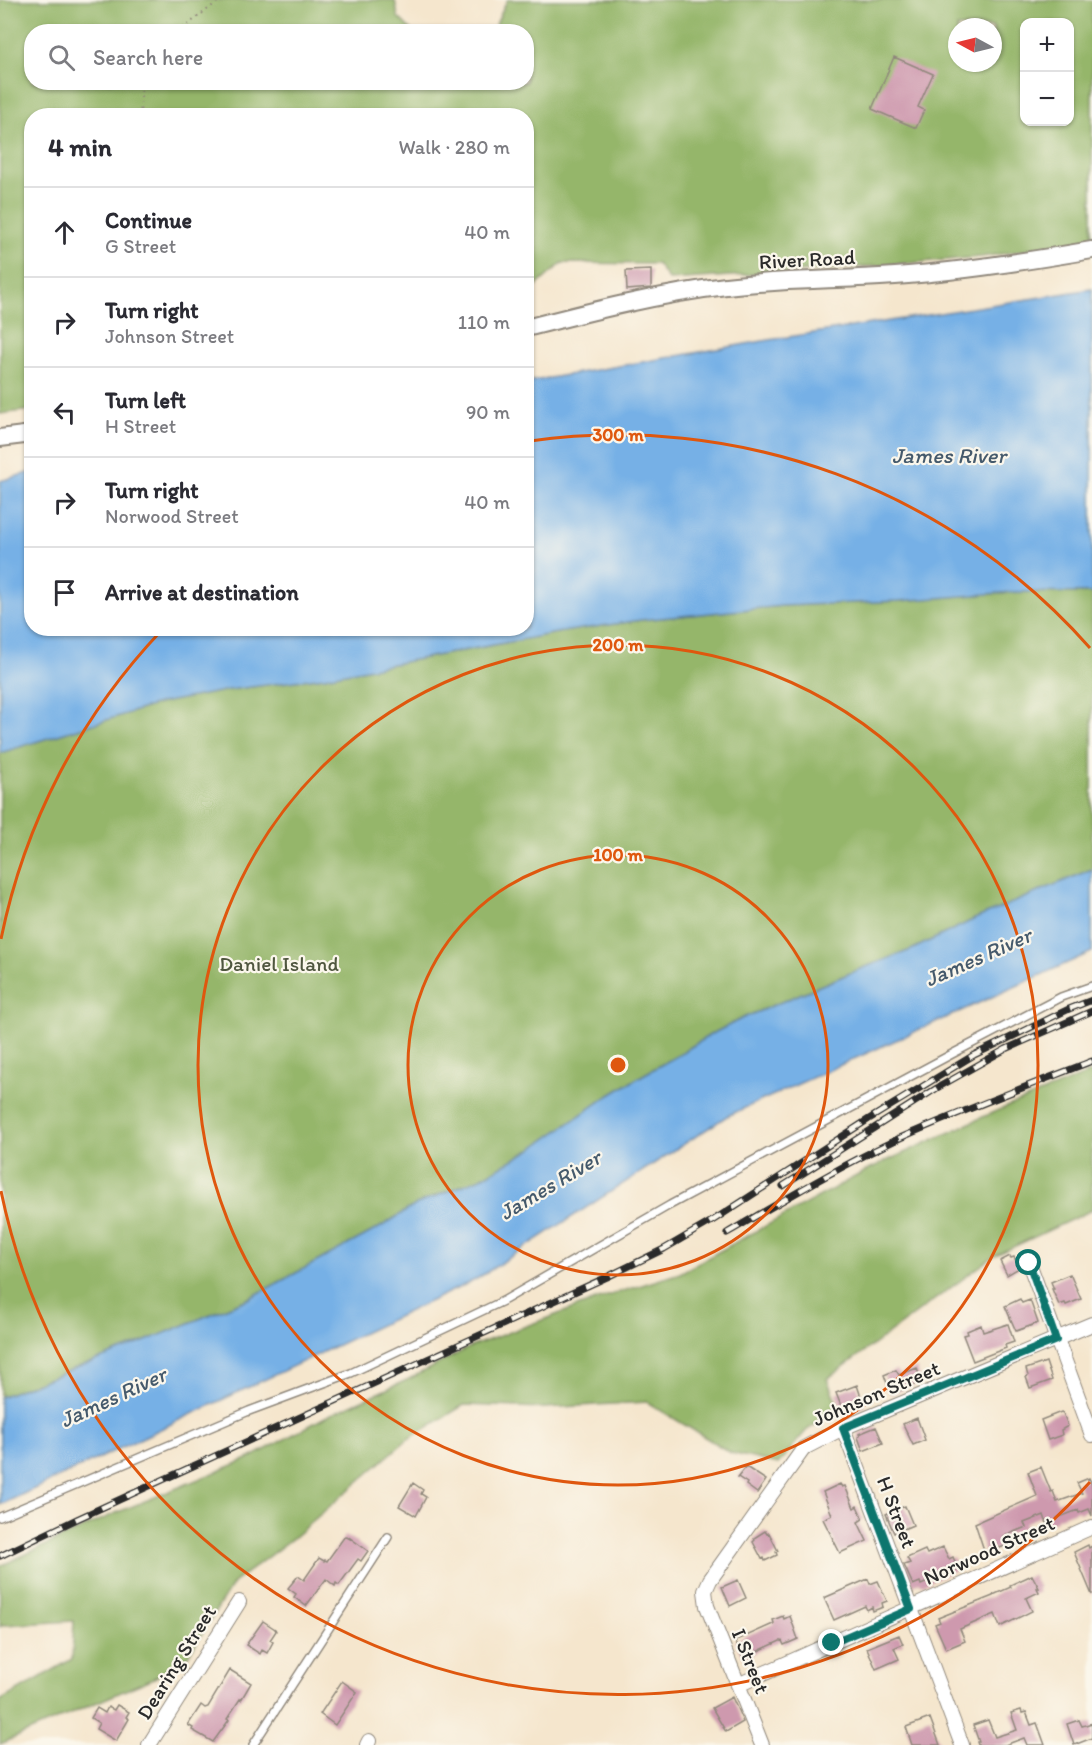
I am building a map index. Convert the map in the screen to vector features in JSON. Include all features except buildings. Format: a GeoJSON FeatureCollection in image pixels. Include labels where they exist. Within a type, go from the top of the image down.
{"type":"FeatureCollection","features":[{"type":"Feature","properties":{"kind":"street","name":"River Road"},"geometry":{"type":"LineString","coordinates":[[534,326],[603,309],[729,285],[894,276],[984,267],[1092,250]]}},
{"type":"Feature","properties":{"kind":"street"},"geometry":{"type":"LineString","coordinates":[[0,438],[24,435]]}},
{"type":"Feature","properties":{"kind":"street"},"geometry":{"type":"LineString","coordinates":[[1029,1263],[1092,1436]]}},
{"type":"Feature","properties":{"kind":"street","name":"Johnson Street"},"geometry":{"type":"LineString","coordinates":[[705,1591],[710,1580],[804,1448],[843,1428],[1092,1324]]}},
{"type":"Feature","properties":{"kind":"street","name":"H Street"},"geometry":{"type":"LineString","coordinates":[[843,1428],[962,1745]]}},
{"type":"Feature","properties":{"kind":"street","name":"Norwood Street"},"geometry":{"type":"LineString","coordinates":[[738,1685],[1092,1527]]}},
{"type":"Feature","properties":{"kind":"street","name":"I Street"},"geometry":{"type":"LineString","coordinates":[[705,1591],[707,1606],[762,1745]]}},
{"type":"Feature","properties":{"kind":"street","name":"Dearing Street"},"geometry":{"type":"LineString","coordinates":[[149,1745],[239,1602]]}},
{"type":"Feature","properties":{"kind":"lane"},"geometry":{"type":"LineString","coordinates":[[0,1517],[249,1411],[351,1373],[503,1300],[670,1206],[952,1054],[1061,997],[1092,986]]}},
{"type":"Feature","properties":{"kind":"lane"},"geometry":{"type":"LineString","coordinates":[[253,1745],[388,1537]]}},
{"type":"Feature","properties":{"kind":"path"},"geometry":{"type":"LineString","coordinates":[[188,24],[220,0]]}},
{"type":"Feature","properties":{"kind":"path"},"geometry":{"type":"LineString","coordinates":[[140,108],[142,90]]}},
{"type":"Feature","properties":{"kind":"green space"},"geometry":{"type":"Polygon","coordinates":[[[0,0],[395,0],[398,17],[405,24],[24,24],[24,90],[534,90],[534,24],[496,24],[507,0],[1092,0],[1092,240],[982,257],[669,280],[657,264],[562,263],[534,288],[534,108],[24,108],[24,411],[0,414],[0,0]]]}},
{"type":"Feature","properties":{"kind":"green space","name":"Daniel Island"},"geometry":{"type":"Polygon","coordinates":[[[1013,592],[1092,593],[1092,869],[977,918],[911,950],[743,1018],[710,1035],[605,1098],[530,1150],[483,1177],[417,1204],[379,1228],[248,1299],[0,1397],[0,753],[161,703],[229,690],[324,677],[562,632],[641,620],[782,606],[899,601],[1013,592]]]}},
{"type":"Feature","properties":{"kind":"green space"},"geometry":{"type":"Polygon","coordinates":[[[1092,1072],[1092,1210],[994,1256],[827,1379],[839,1408],[806,1431],[778,1464],[731,1453],[647,1402],[544,1408],[464,1405],[408,1439],[293,1538],[233,1583],[188,1656],[156,1677],[0,1744],[0,1701],[72,1659],[74,1621],[0,1627],[0,1566],[116,1513],[250,1458],[327,1416],[409,1379],[470,1347],[604,1297],[680,1273],[871,1168],[994,1112],[1092,1072]]]}},
{"type":"Feature","properties":{"kind":"water","name":"James River"},"geometry":{"type":"Polygon","coordinates":[[[1092,289],[1092,593],[1013,592],[899,601],[782,606],[641,620],[562,632],[324,677],[229,690],[161,703],[0,753],[0,481],[24,474],[24,636],[534,636],[534,381],[763,341],[1092,289]]]}},
{"type":"Feature","properties":{"kind":"water","name":"James River"},"geometry":{"type":"Polygon","coordinates":[[[1092,869],[1092,952],[727,1116],[475,1280],[0,1505],[0,1397],[248,1299],[379,1228],[417,1204],[483,1177],[530,1150],[605,1098],[710,1035],[743,1018],[911,950],[977,918],[1092,869]]]}},
{"type":"Feature","properties":{"kind":"railway"},"geometry":{"type":"LineString","coordinates":[[0,1556],[664,1249],[974,1055],[1092,1000]]}},
{"type":"Feature","properties":{"kind":"railway"},"geometry":{"type":"LineString","coordinates":[[783,1186],[937,1088],[1006,1049],[1092,1011]]}},
{"type":"Feature","properties":{"kind":"railway"},"geometry":{"type":"LineString","coordinates":[[727,1233],[834,1172],[900,1138],[1092,1061]]}},
{"type":"Feature","properties":{"kind":"route"},"geometry":{"type":"LineString","coordinates":[[832,1643],[911,1609],[843,1428],[1056,1340],[1029,1263]]}}]}
